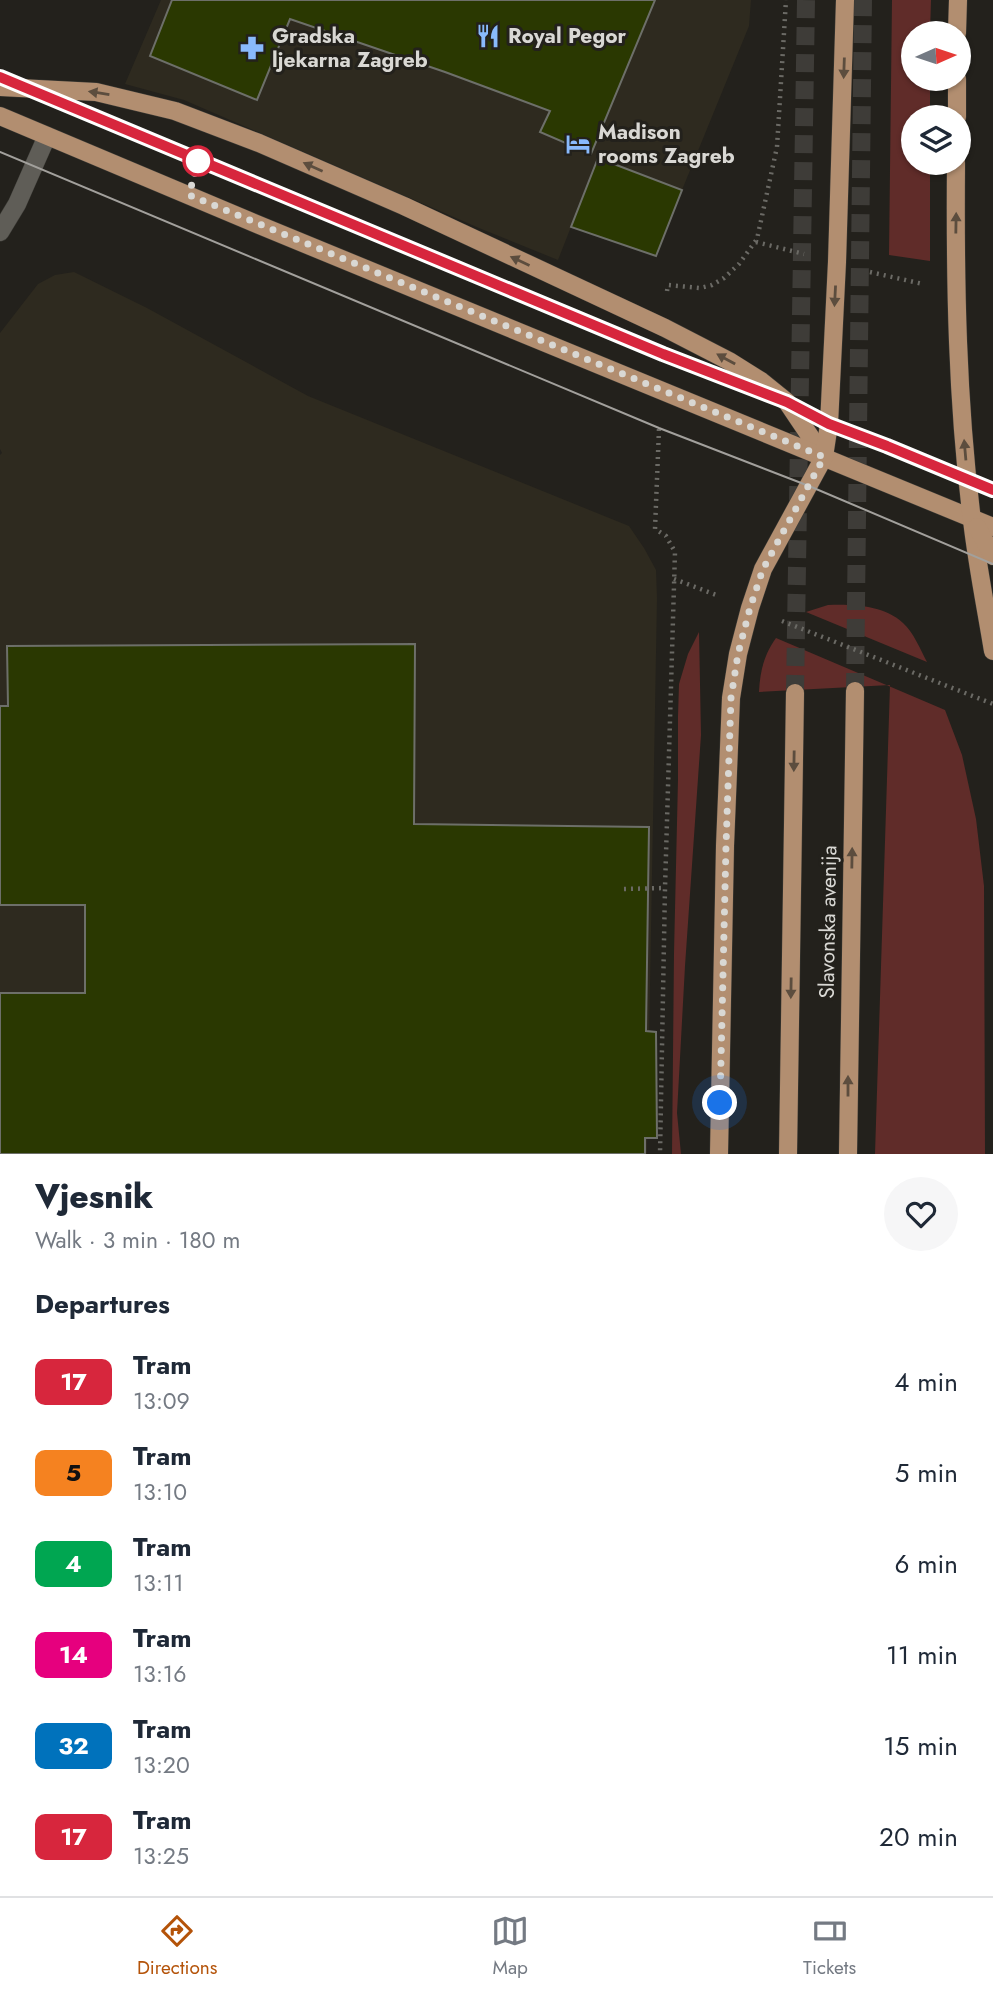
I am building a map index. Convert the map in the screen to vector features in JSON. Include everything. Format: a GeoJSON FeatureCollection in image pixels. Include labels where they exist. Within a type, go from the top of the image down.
{"type":"FeatureCollection","features":[{"type":"Feature","properties":{"kind":"main road"},"geometry":{"type":"LineString","coordinates":[[719,1154],[731,698],[738,654],[763,569],[824,457],[829,424],[837,262],[845,0]]}},
{"type":"Feature","properties":{"kind":"main road"},"geometry":{"type":"LineString","coordinates":[[957,21],[958,0]]}},
{"type":"Feature","properties":{"kind":"main road"},"geometry":{"type":"LineString","coordinates":[[0,88],[96,92],[175,111],[259,143],[404,206],[729,360],[787,402],[824,457]]}},
{"type":"Feature","properties":{"kind":"main road"},"geometry":{"type":"LineString","coordinates":[[0,116],[993,527]]}},
{"type":"Feature","properties":{"kind":"main road"},"geometry":{"type":"LineString","coordinates":[[956,175],[957,330],[972,518],[993,652]]}},
{"type":"Feature","properties":{"kind":"main road"},"geometry":{"type":"LineString","coordinates":[[972,518],[993,556]]}},
{"type":"Feature","properties":{"kind":"main road","name":"Slavonska avenija"},"geometry":{"type":"LineString","coordinates":[[848,1154],[855,691]]}},
{"type":"Feature","properties":{"kind":"main road","name":"Slavonska avenija"},"geometry":{"type":"LineString","coordinates":[[789,1154],[795,693]]}},
{"type":"Feature","properties":{"kind":"street"},"geometry":{"type":"LineString","coordinates":[[0,232],[18,204],[47,136]]}},
{"type":"Feature","properties":{"kind":"path"},"geometry":{"type":"LineString","coordinates":[[666,300],[668,285],[700,288],[724,278],[740,264],[756,242],[777,147],[786,0]]}},
{"type":"Feature","properties":{"kind":"path"},"geometry":{"type":"LineString","coordinates":[[756,242],[768,246]]}},
{"type":"Feature","properties":{"kind":"path"},"geometry":{"type":"LineString","coordinates":[[889,276],[930,285]]}},
{"type":"Feature","properties":{"kind":"path"},"geometry":{"type":"LineString","coordinates":[[654,516],[655,529],[666,536],[675,552],[660,1154]]}},
{"type":"Feature","properties":{"kind":"path"},"geometry":{"type":"LineString","coordinates":[[674,579],[701,590]]}},
{"type":"Feature","properties":{"kind":"path"},"geometry":{"type":"LineString","coordinates":[[789,624],[993,705]]}},
{"type":"Feature","properties":{"kind":"path"},"geometry":{"type":"LineString","coordinates":[[624,889],[665,888]]}},
{"type":"Feature","properties":{"kind":"shaded area"},"geometry":{"type":"Polygon","coordinates":[[[161,0],[751,0],[749,26],[682,190],[598,158],[558,260],[184,100],[125,84],[161,0]]]}},
{"type":"Feature","properties":{"kind":"shaded area"},"geometry":{"type":"Polygon","coordinates":[[[892,0],[931,0],[930,21],[901,21],[901,91],[930,91],[930,105],[901,105],[901,175],[930,175],[930,261],[889,255],[892,0]]]}},
{"type":"Feature","properties":{"kind":"shaded area"},"geometry":{"type":"Polygon","coordinates":[[[74,272],[147,308],[308,396],[629,526],[644,548],[656,570],[657,598],[647,1154],[0,1154],[0,333],[38,284],[55,275],[74,272]]]}},
{"type":"Feature","properties":{"kind":"shaded area"},"geometry":{"type":"Polygon","coordinates":[[[828,605],[867,607],[887,612],[910,631],[927,662],[806,612],[828,605]]]}},
{"type":"Feature","properties":{"kind":"shaded area"},"geometry":{"type":"Polygon","coordinates":[[[699,632],[701,735],[677,1113],[681,1154],[672,1154],[679,684],[688,654],[699,632]]]}},
{"type":"Feature","properties":{"kind":"shaded area"},"geometry":{"type":"Polygon","coordinates":[[[776,638],[887,685],[759,692],[763,664],[776,638]]]}},
{"type":"Feature","properties":{"kind":"shaded area"},"geometry":{"type":"Polygon","coordinates":[[[890,687],[945,710],[962,755],[976,819],[984,886],[985,1154],[875,1154],[890,687]]]}},
{"type":"Feature","properties":{"kind":"building"},"geometry":{"type":"Polygon","coordinates":[[[172,0],[655,0],[591,154],[540,132],[550,111],[290,19],[257,100],[150,56],[172,0]]]}},
{"type":"Feature","properties":{"kind":"building"},"geometry":{"type":"Polygon","coordinates":[[[598,158],[682,190],[656,256],[571,227],[598,158]]]}},
{"type":"Feature","properties":{"kind":"building"},"geometry":{"type":"Polygon","coordinates":[[[415,644],[414,824],[649,827],[646,1031],[656,1032],[657,1138],[645,1138],[645,1154],[0,1154],[0,993],[85,993],[85,905],[0,905],[0,706],[8,706],[7,646],[415,644]]]}},
{"type":"Feature","properties":{"kind":"tunnel"},"geometry":{"type":"LineString","coordinates":[[795,693],[806,0]]}},
{"type":"Feature","properties":{"kind":"tunnel"},"geometry":{"type":"LineString","coordinates":[[855,691],[863,0]]}},
{"type":"Feature","properties":{"kind":"tram line"},"geometry":{"type":"LineString","coordinates":[[0,77],[787,402],[829,424],[993,490]]}},
{"type":"Feature","properties":{"kind":"tram line","name":"17"},"geometry":{"type":"LineString","coordinates":[[0,77],[663,354],[787,402],[829,424],[993,490]]}},
{"type":"Feature","properties":{"kind":"tram line"},"geometry":{"type":"LineString","coordinates":[[0,152],[659,428],[809,486],[993,564]]}},
{"type":"Feature","properties":{"kind":"place","name":"Royal Pegor"},"geometry":{"type":"Point","coordinates":[488,36]}},
{"type":"Feature","properties":{"kind":"place","name":"Gradska ljekarna Zagreb"},"geometry":{"type":"Point","coordinates":[252,48]}},
{"type":"Feature","properties":{"kind":"place","name":"Madison rooms Zagreb"},"geometry":{"type":"Point","coordinates":[578,144]}},
{"type":"Feature","properties":{"kind":"route"},"geometry":{"type":"LineString","coordinates":[[198,161],[189,195],[824,457],[763,569],[738,654],[731,698],[720,1103]]}}]}
